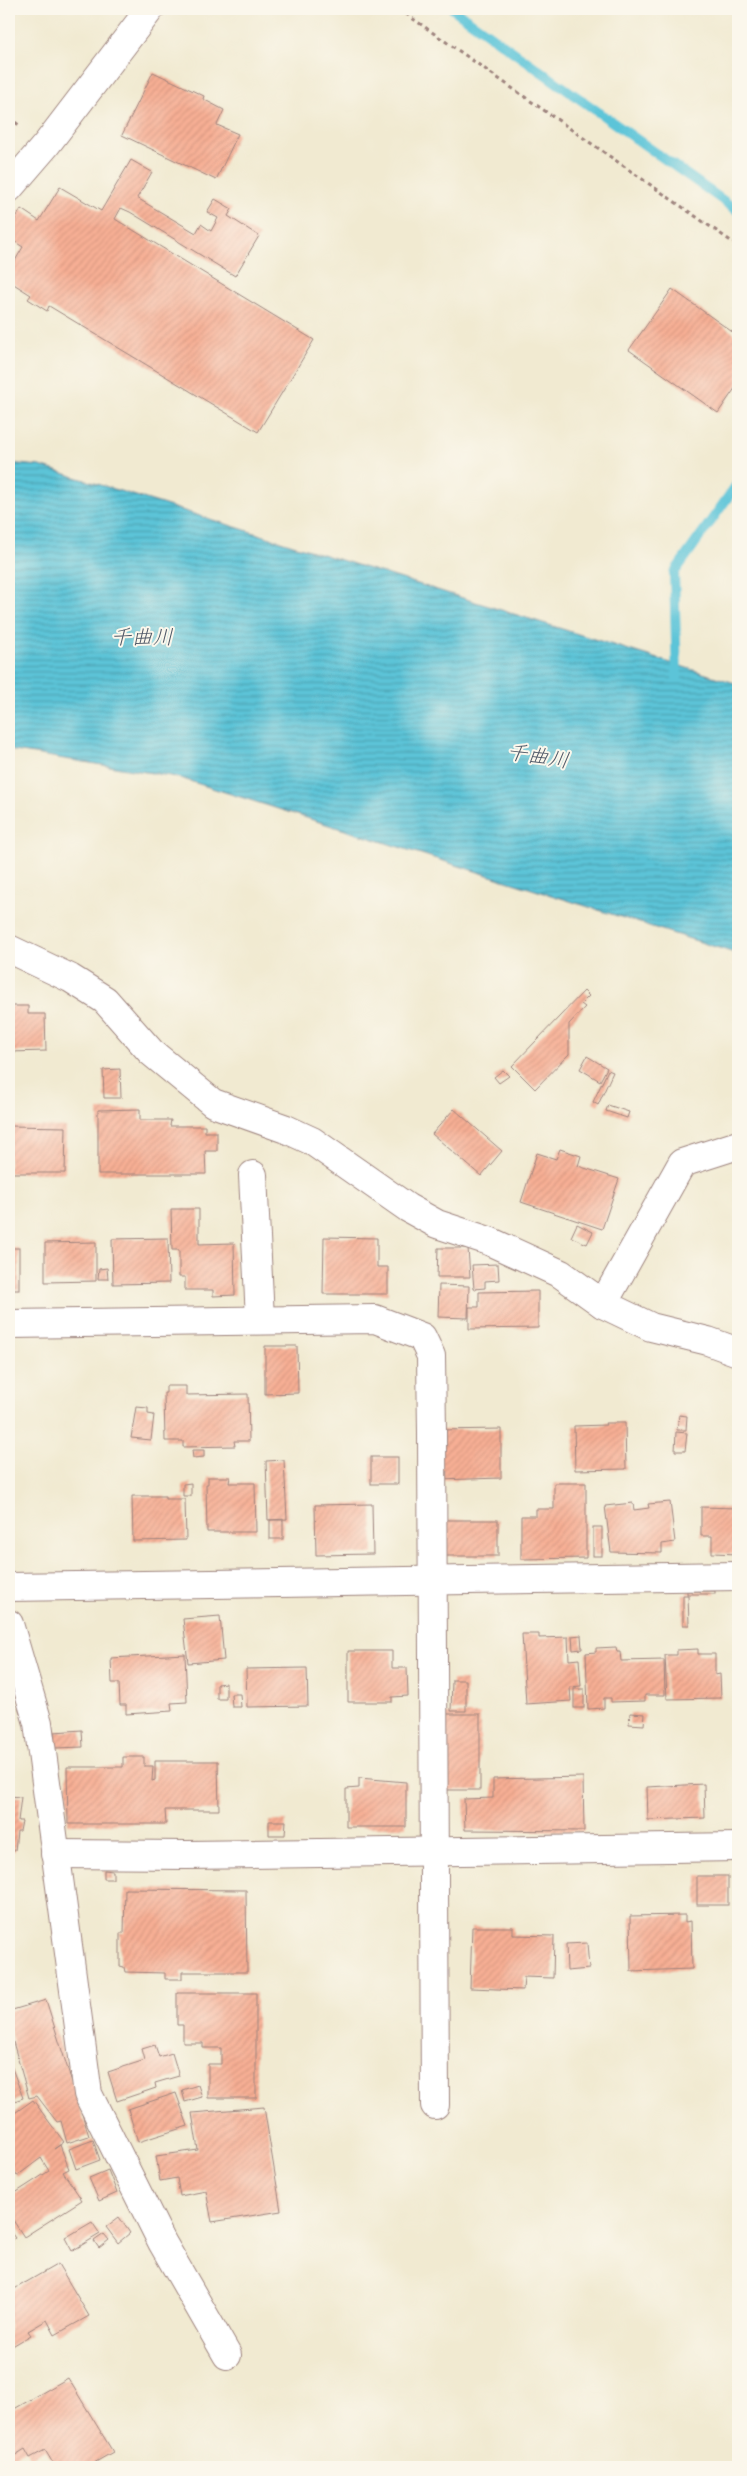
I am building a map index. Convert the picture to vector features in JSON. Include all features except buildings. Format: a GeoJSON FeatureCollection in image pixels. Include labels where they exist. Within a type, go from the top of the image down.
{"type":"FeatureCollection","features":[{"type":"Feature","properties":{"kind":"street"},"geometry":{"type":"LineString","coordinates":[[9,188],[46,145],[150,9]]}},
{"type":"Feature","properties":{"kind":"street"},"geometry":{"type":"LineString","coordinates":[[9,949],[70,978],[105,1000],[151,1052],[213,1103],[286,1128],[312,1141],[408,1208],[438,1224],[489,1241],[561,1274],[603,1304],[651,1327],[738,1352]]}},
{"type":"Feature","properties":{"kind":"street"},"geometry":{"type":"LineString","coordinates":[[603,1304],[682,1163],[738,1145]]}},
{"type":"Feature","properties":{"kind":"street"},"geometry":{"type":"LineString","coordinates":[[252,1175],[260,1319]]}},
{"type":"Feature","properties":{"kind":"street"},"geometry":{"type":"LineString","coordinates":[[9,1324],[260,1319],[375,1319],[422,1337],[431,1356],[435,2105]]}},
{"type":"Feature","properties":{"kind":"street"},"geometry":{"type":"LineString","coordinates":[[9,1588],[738,1576]]}},
{"type":"Feature","properties":{"kind":"street"},"geometry":{"type":"LineString","coordinates":[[9,1624],[38,1722],[88,2094],[162,2242],[228,2355]]}},
{"type":"Feature","properties":{"kind":"street"},"geometry":{"type":"LineString","coordinates":[[55,1854],[434,1853],[738,1847]]}},
{"type":"Feature","properties":{"kind":"path"},"geometry":{"type":"LineString","coordinates":[[399,9],[738,246]]}},
{"type":"Feature","properties":{"kind":"water","name":"千曲川"},"geometry":{"type":"Polygon","coordinates":[[[9,463],[40,466],[738,684],[738,954],[177,777],[9,750],[9,463]]]}},
{"type":"Feature","properties":{"kind":"waterway"},"geometry":{"type":"LineString","coordinates":[[453,9],[738,211]]}},
{"type":"Feature","properties":{"kind":"waterway"},"geometry":{"type":"LineString","coordinates":[[677,678],[674,573],[738,483]]}}]}
